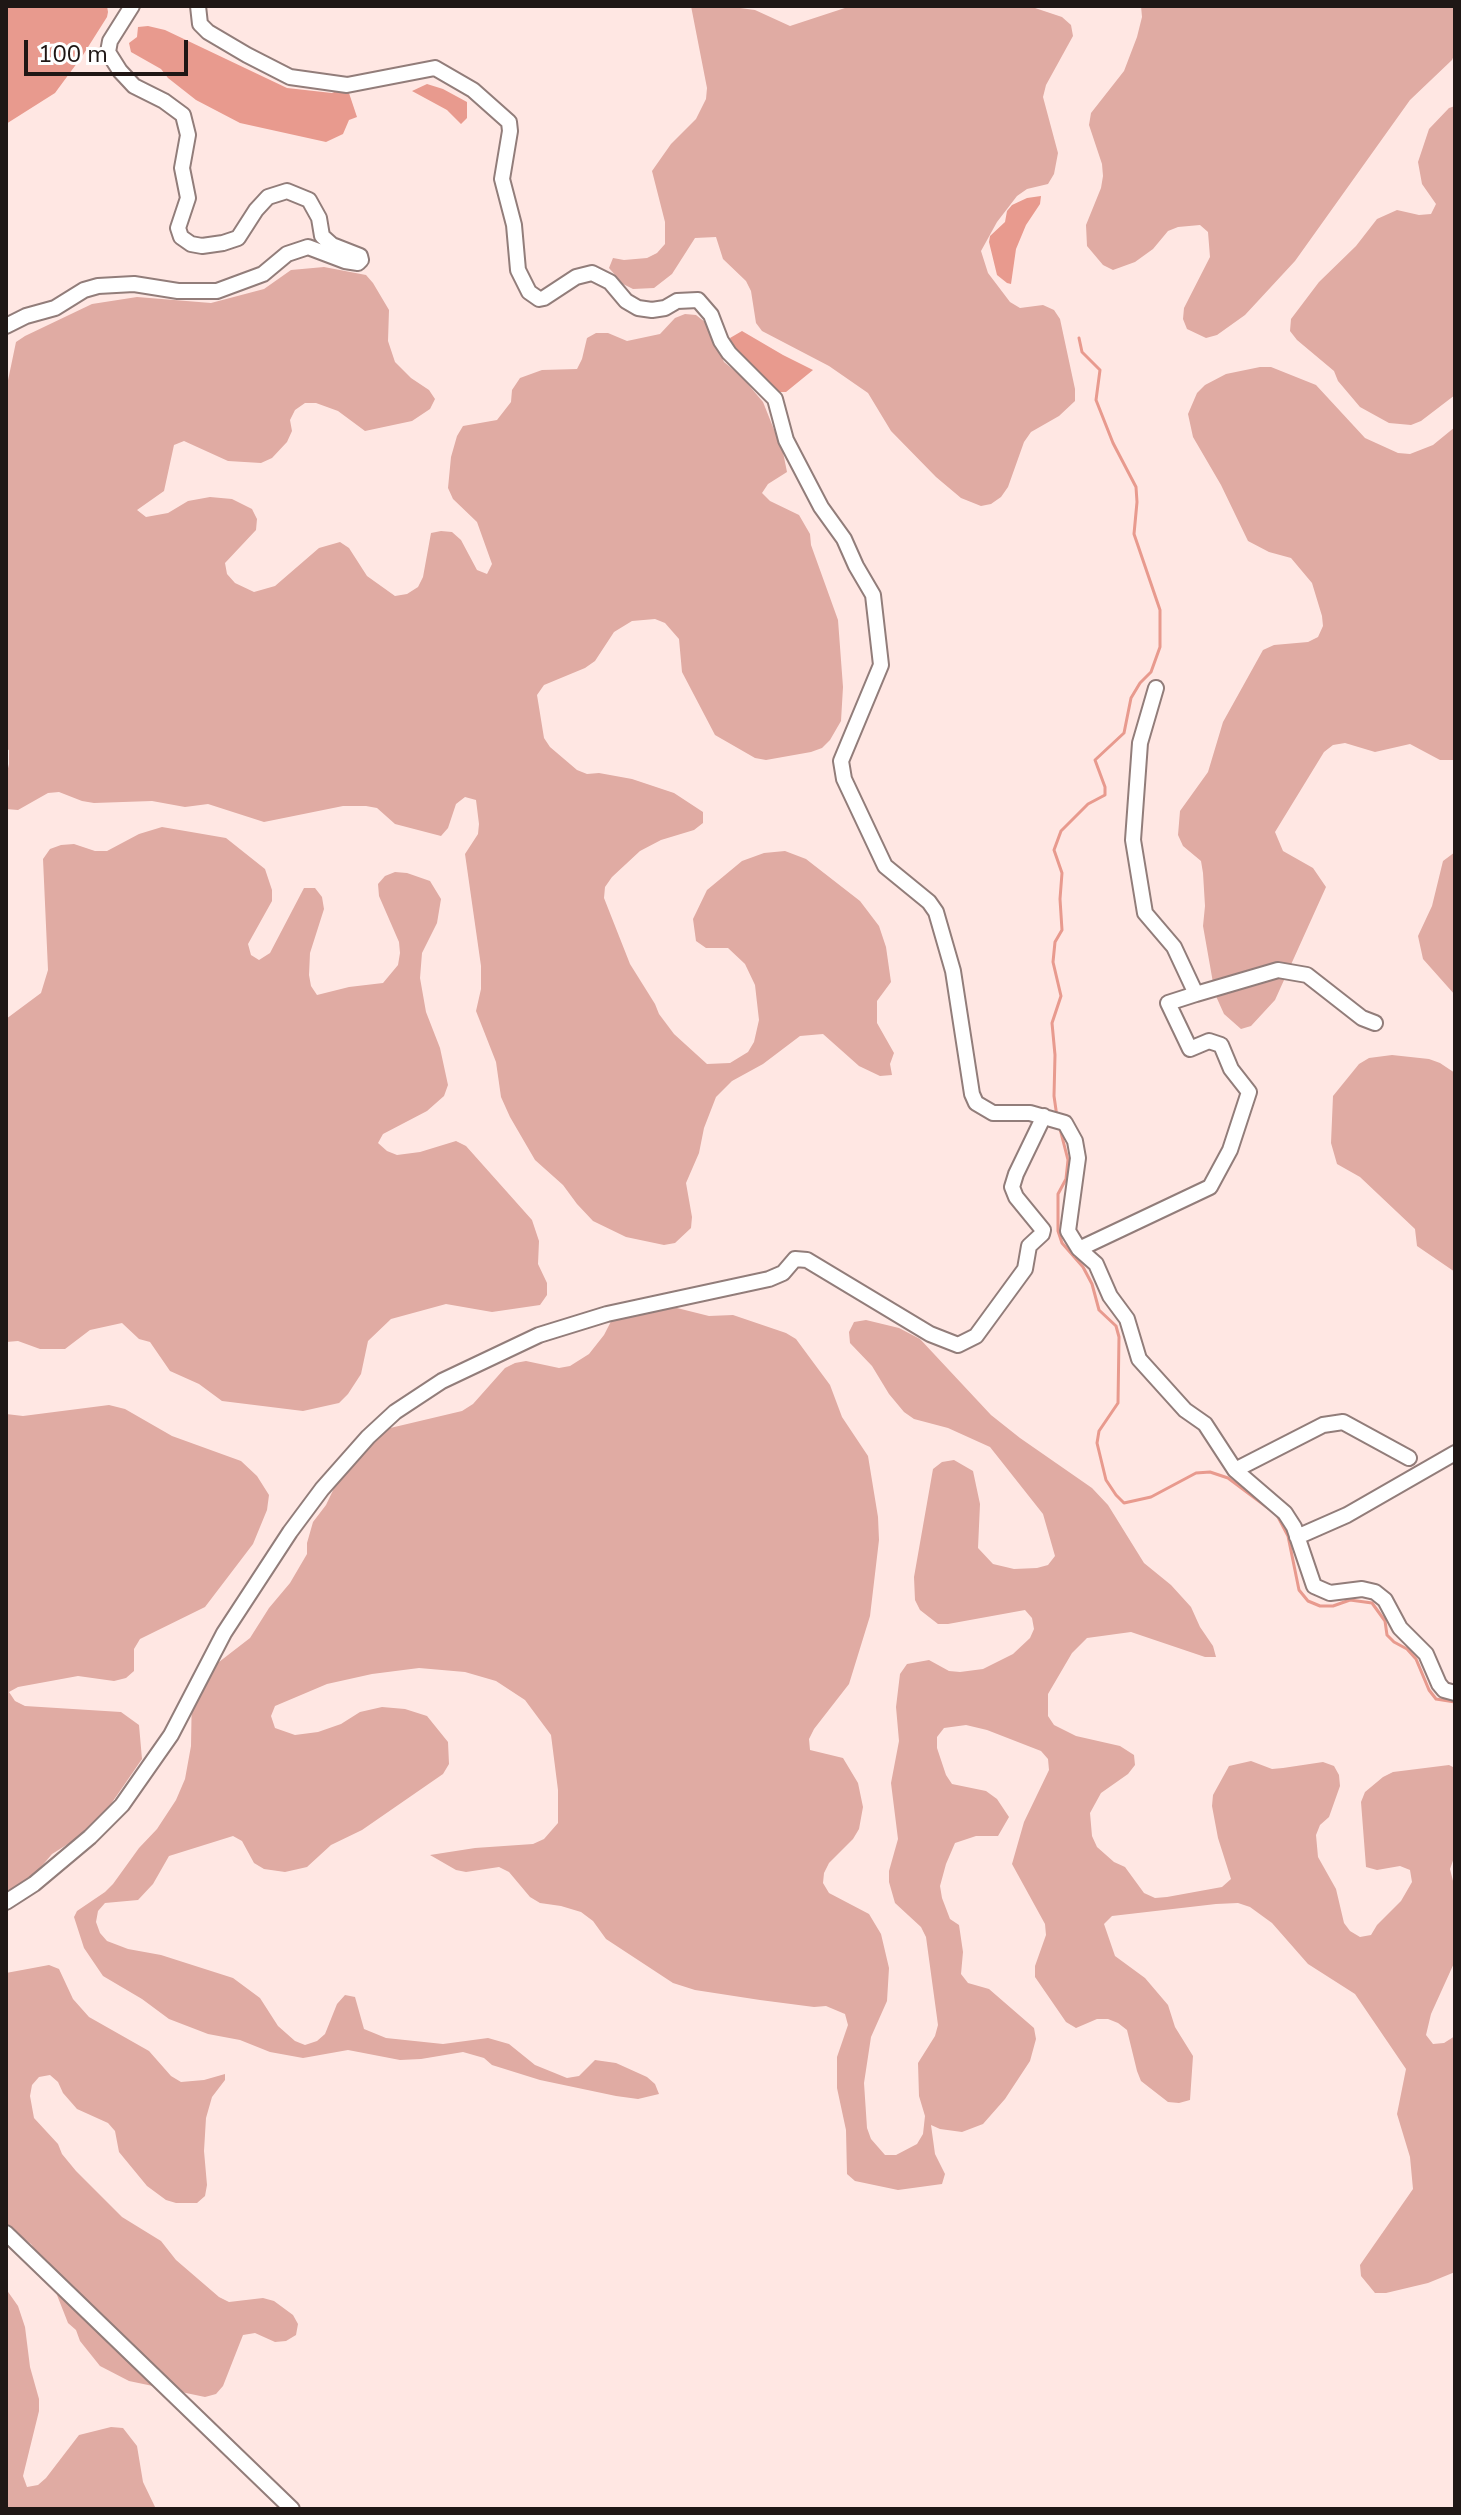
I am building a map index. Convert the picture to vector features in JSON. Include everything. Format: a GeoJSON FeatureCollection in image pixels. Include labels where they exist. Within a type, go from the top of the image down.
{"type":"FeatureCollection","features":[{"type":"Feature","properties":{"kind":"street"},"geometry":{"type":"LineString","coordinates":[[6,326],[26,316],[55,308],[84,290],[98,286],[134,284],[178,291],[217,291],[263,274],[287,254],[308,247],[345,261],[358,263],[361,260],[360,256],[332,245],[322,236],[319,218],[309,200],[287,191],[268,197],[238,238],[202,246],[191,244],[181,237],[178,228],[188,198],[182,168],[188,135],[183,115],[134,86],[108,52],[110,41],[132,6]]}},
{"type":"Feature","properties":{"kind":"street"},"geometry":{"type":"LineString","coordinates":[[198,6],[200,24],[208,32],[290,77],[347,85],[422,68],[435,68],[448,74],[509,122],[502,179],[514,225],[518,270],[529,292],[539,299],[544,298],[576,277],[592,273],[610,282],[626,301],[638,308],[652,310],[665,308],[677,301],[698,300],[711,315],[729,353],[775,399],[786,440],[873,595],[881,665],[841,761],[844,779],[885,866],[929,902],[936,912],[953,971],[976,1103],[993,1113],[1030,1113],[1065,1123],[1075,1141],[1078,1158],[1068,1231],[1079,1249],[1096,1264],[1110,1296],[1127,1319],[1139,1359],[1185,1410],[1205,1424],[1235,1470],[1277,1503],[1294,1527],[1314,1586],[1330,1593],[1362,1589],[1375,1592],[1385,1600],[1400,1628],[1426,1654],[1439,1684],[1444,1690],[1455,1693]]}},
{"type":"Feature","properties":{"kind":"street"},"geometry":{"type":"LineString","coordinates":[[1156,688],[1140,743],[1133,840],[1145,913],[1174,947],[1196,994]]}},
{"type":"Feature","properties":{"kind":"street"},"geometry":{"type":"LineString","coordinates":[[1079,1249],[1210,1187],[1230,1150],[1249,1092],[1231,1069],[1221,1045],[1209,1041],[1190,1049],[1168,1003],[1278,970],[1307,975],[1362,1018],[1375,1023]]}},
{"type":"Feature","properties":{"kind":"street"},"geometry":{"type":"LineString","coordinates":[[6,1902],[34,1884],[90,1837],[122,1805],[171,1735],[224,1633],[298,1520],[368,1437],[395,1412],[442,1381],[539,1335],[607,1314],[769,1279],[783,1273],[795,1259],[807,1260],[930,1334],[958,1345],[976,1336],[1025,1269],[1029,1246],[1042,1234],[1043,1230],[1016,1197],[1012,1187],[1047,1116]]}},
{"type":"Feature","properties":{"kind":"street"},"geometry":{"type":"LineString","coordinates":[[1235,1470],[1323,1425],[1343,1422],[1409,1458]]}},
{"type":"Feature","properties":{"kind":"street"},"geometry":{"type":"LineString","coordinates":[[1297,1537],[1347,1515],[1455,1453]]}},
{"type":"Feature","properties":{"kind":"street"},"geometry":{"type":"LineString","coordinates":[[6,2233],[292,2509]]}},
{"type":"Feature","properties":{"kind":"shaded area"},"geometry":{"type":"Polygon","coordinates":[[[6,6],[107,6],[108,12],[83,55],[55,93],[6,124],[6,6]]]}},
{"type":"Feature","properties":{"kind":"shaded area"},"geometry":{"type":"Polygon","coordinates":[[[691,6],[755,10],[790,26],[851,6],[1029,6],[1062,17],[1071,25],[1073,36],[1046,85],[1043,97],[1058,153],[1054,174],[1048,184],[1027,189],[1017,196],[997,222],[981,251],[988,273],[1010,302],[1020,308],[1043,305],[1054,310],[1060,319],[1075,401],[1059,416],[1031,432],[1024,442],[1008,487],[991,504],[981,506],[961,498],[936,477],[891,431],[868,393],[829,366],[762,331],[756,323],[751,291],[746,281],[723,259],[716,237],[695,238],[672,274],[654,288],[633,289],[623,284],[609,268],[613,258],[647,258],[665,244],[665,222],[652,171],[671,144],[696,119],[706,99],[707,88],[691,6]]]}},
{"type":"Feature","properties":{"kind":"shaded area"},"geometry":{"type":"Polygon","coordinates":[[[1141,6],[1455,6],[1455,53],[1452,60],[1410,100],[1295,261],[1245,315],[1217,335],[1206,338],[1187,329],[1183,319],[1184,308],[1210,257],[1208,232],[1200,225],[1168,231],[1153,249],[1135,262],[1113,270],[1103,265],[1087,246],[1086,225],[1103,176],[1089,125],[1091,113],[1124,71],[1137,37],[1141,6]]]}},
{"type":"Feature","properties":{"kind":"shaded area"},"geometry":{"type":"Polygon","coordinates":[[[138,27],[165,30],[287,88],[332,93],[343,88],[348,90],[357,117],[349,120],[343,134],[326,142],[240,123],[196,100],[161,69],[131,52],[129,43],[137,37],[138,27]]]}},
{"type":"Feature","properties":{"kind":"shaded area"},"geometry":{"type":"Polygon","coordinates":[[[427,84],[467,102],[467,118],[461,124],[447,110],[412,91],[427,84]]]}},
{"type":"Feature","properties":{"kind":"shaded area"},"geometry":{"type":"Polygon","coordinates":[[[1455,106],[1455,395],[1421,421],[1411,425],[1389,423],[1360,407],[1338,381],[1334,371],[1297,340],[1290,331],[1291,319],[1319,282],[1356,246],[1377,219],[1397,210],[1431,214],[1436,204],[1422,184],[1418,162],[1429,129],[1449,108],[1455,106]]]}},
{"type":"Feature","properties":{"kind":"shaded area"},"geometry":{"type":"Polygon","coordinates":[[[1041,196],[1040,204],[1026,225],[1016,249],[1011,284],[1007,283],[997,275],[990,236],[1005,222],[1012,205],[1041,196]]]}},
{"type":"Feature","properties":{"kind":"shaded area"},"geometry":{"type":"Polygon","coordinates":[[[324,267],[366,275],[373,283],[389,310],[388,341],[395,362],[429,390],[435,399],[430,409],[412,421],[365,431],[338,411],[316,403],[305,403],[295,410],[290,420],[292,431],[287,442],[272,458],[261,463],[228,461],[184,441],[174,445],[164,491],[137,510],[146,517],[168,513],[188,501],[210,497],[232,499],[252,509],[257,519],[256,530],[225,563],[227,574],[235,583],[254,592],[275,586],[319,548],[340,542],[349,548],[367,576],[395,596],[407,594],[418,587],[423,577],[431,533],[441,531],[452,532],[461,540],[477,570],[487,574],[492,564],[477,522],[453,499],[448,488],[457,436],[463,426],[497,420],[511,402],[512,390],[520,378],[542,370],[577,369],[587,338],[596,333],[608,333],[627,341],[660,334],[675,318],[685,314],[696,315],[705,322],[724,362],[763,402],[783,452],[787,472],[768,484],[762,493],[770,501],[799,515],[810,534],[811,545],[838,620],[843,687],[841,721],[822,748],[766,760],[755,758],[715,735],[682,672],[679,639],[665,623],[655,619],[632,621],[614,632],[595,661],[544,685],[537,695],[544,738],[577,770],[632,779],[674,793],[703,812],[703,823],[694,830],[661,840],[640,851],[612,877],[605,887],[604,898],[630,964],[659,1014],[674,1034],[707,1064],[730,1063],[748,1052],[754,1042],[759,1020],[755,985],[745,964],[728,948],[706,948],[696,941],[693,919],[707,890],[742,861],[764,853],[785,851],[806,859],[860,901],[879,926],[886,947],[891,982],[877,1001],[877,1023],[894,1053],[890,1064],[892,1075],[880,1076],[859,1066],[823,1034],[800,1036],[763,1064],[732,1081],[716,1097],[704,1128],[699,1153],[686,1183],[691,1228],[675,1243],[664,1245],[626,1237],[593,1221],[563,1185],[535,1160],[501,1097],[496,1062],[476,1011],[481,989],[481,966],[465,854],[478,834],[476,800],[465,797],[456,804],[448,828],[441,836],[395,824],[377,808],[366,806],[343,806],[264,822],[208,804],[185,807],[152,801],[94,803],[59,792],[48,793],[18,810],[6,809],[9,750],[6,749],[6,390],[16,342],[92,304],[137,297],[211,303],[264,289],[291,270],[324,267]]]}},
{"type":"Feature","properties":{"kind":"shaded area"},"geometry":{"type":"Polygon","coordinates":[[[742,331],[813,370],[786,392],[780,392],[734,350],[730,338],[742,331]]]}},
{"type":"Feature","properties":{"kind":"shaded area"},"geometry":{"type":"Polygon","coordinates":[[[1271,367],[1316,385],[1365,438],[1398,453],[1410,454],[1433,445],[1455,427],[1455,760],[1440,760],[1410,744],[1375,752],[1345,743],[1333,745],[1324,752],[1275,832],[1283,851],[1313,868],[1326,887],[1275,1000],[1251,1026],[1241,1029],[1224,1014],[1215,994],[1203,926],[1205,906],[1201,861],[1183,846],[1178,835],[1180,811],[1208,772],[1223,722],[1263,650],[1274,645],[1308,642],[1318,637],[1323,626],[1312,583],[1291,558],[1269,552],[1248,541],[1193,437],[1188,414],[1197,393],[1205,385],[1226,374],[1271,367]]]}},
{"type":"Feature","properties":{"kind":"shaded area"},"geometry":{"type":"Polygon","coordinates":[[[162,827],[226,838],[265,869],[272,901],[248,944],[251,955],[259,960],[270,953],[304,888],[315,888],[322,897],[324,909],[310,953],[309,975],[317,995],[383,983],[398,965],[400,953],[399,942],[379,896],[378,884],[385,876],[395,872],[430,881],[441,899],[437,923],[422,953],[420,978],[426,1012],[440,1048],[448,1085],[444,1096],[427,1111],[383,1134],[378,1143],[397,1155],[456,1141],[466,1146],[532,1220],[539,1241],[538,1264],[547,1283],[547,1295],[540,1305],[492,1312],[446,1304],[391,1319],[368,1341],[361,1374],[348,1394],[339,1403],[303,1411],[222,1401],[199,1384],[170,1371],[150,1342],[139,1339],[122,1323],[90,1330],[65,1349],[40,1349],[18,1341],[6,1342],[6,1019],[41,993],[48,970],[43,859],[50,849],[61,845],[74,844],[95,851],[107,851],[139,834],[162,827]]]}},
{"type":"Feature","properties":{"kind":"shaded area"},"geometry":{"type":"Polygon","coordinates":[[[1455,852],[1455,995],[1423,959],[1418,936],[1432,906],[1443,861],[1455,852]]]}},
{"type":"Feature","properties":{"kind":"shaded area"},"geometry":{"type":"Polygon","coordinates":[[[1392,1055],[1429,1059],[1455,1073],[1455,1272],[1417,1246],[1415,1229],[1360,1177],[1337,1164],[1331,1143],[1333,1096],[1359,1064],[1369,1058],[1392,1055]]]}},
{"type":"Feature","properties":{"kind":"shaded area"},"geometry":{"type":"Polygon","coordinates":[[[641,1299],[709,1316],[733,1315],[796,1339],[830,1385],[842,1417],[868,1456],[879,1540],[870,1616],[849,1684],[809,1739],[810,1750],[843,1758],[858,1783],[863,1807],[859,1829],[829,1863],[823,1883],[829,1893],[869,1914],[881,1934],[889,1968],[887,2001],[871,2037],[864,2083],[867,2128],[871,2139],[885,2155],[896,2155],[917,2144],[923,2134],[925,2116],[919,2096],[918,2063],[935,2036],[938,2025],[926,1937],[921,1927],[895,1903],[889,1882],[898,1839],[891,1783],[899,1741],[896,1707],[900,1674],[907,1664],[929,1660],[949,1671],[983,1669],[1013,1654],[1030,1638],[1034,1629],[1032,1618],[1025,1610],[938,1624],[920,1610],[915,1600],[914,1577],[933,1469],[942,1462],[954,1460],[973,1471],[980,1504],[978,1548],[993,1564],[1014,1569],[1037,1568],[1048,1565],[1055,1556],[1043,1514],[990,1447],[948,1428],[914,1419],[889,1394],[872,1366],[850,1343],[849,1332],[854,1322],[866,1320],[899,1328],[920,1339],[991,1415],[1092,1488],[1108,1505],[1144,1563],[1191,1607],[1213,1646],[1216,1657],[1205,1657],[1131,1632],[1087,1638],[1072,1653],[1048,1694],[1048,1716],[1054,1725],[1076,1736],[1120,1746],[1134,1755],[1135,1765],[1128,1774],[1101,1793],[1090,1813],[1092,1836],[1097,1847],[1125,1867],[1144,1893],[1155,1898],[1167,1897],[1222,1887],[1231,1879],[1212,1806],[1213,1795],[1229,1766],[1251,1761],[1272,1769],[1323,1762],[1334,1766],[1340,1786],[1329,1817],[1320,1825],[1316,1835],[1318,1857],[1336,1889],[1344,1923],[1360,1937],[1371,1935],[1401,1901],[1412,1882],[1410,1870],[1400,1866],[1377,1870],[1366,1867],[1361,1802],[1365,1792],[1393,1772],[1449,1765],[1455,1768],[1455,1855],[1450,1869],[1455,1889],[1455,1961],[1431,2014],[1426,2035],[1433,2044],[1444,2043],[1455,2036],[1455,2272],[1428,2283],[1386,2293],[1375,2293],[1361,2276],[1360,2265],[1413,2189],[1410,2157],[1397,2114],[1406,2069],[1355,1994],[1308,1964],[1272,1923],[1250,1907],[1238,1903],[1216,1904],[1112,1916],[1104,1924],[1115,1956],[1145,1978],[1168,2005],[1175,2027],[1193,2056],[1190,2100],[1168,2102],[1141,2081],[1127,2030],[1118,2023],[1097,2019],[1076,2028],[1066,2022],[1035,1977],[1035,1966],[1046,1935],[1045,1924],[1012,1864],[1024,1822],[1049,1770],[1048,1759],[1041,1751],[966,1725],[944,1728],[937,1737],[937,1748],[946,1775],[952,1784],[986,1791],[997,1799],[1009,1817],[998,1836],[976,1836],[955,1843],[940,1886],[942,1898],[950,1919],[959,1925],[963,1952],[961,1974],[968,1983],[989,1989],[1034,2028],[1036,2039],[1030,2061],[1005,2099],[983,2124],[962,2132],[931,2125],[935,2154],[945,2174],[942,2184],[898,2190],[855,2181],[847,2174],[846,2130],[837,2088],[837,2057],[848,2025],[845,2014],[826,2006],[760,2000],[695,1990],[673,1983],[606,1939],[593,1921],[581,1912],[540,1903],[530,1897],[509,1872],[499,1867],[466,1872],[456,1870],[430,1855],[533,1844],[544,1839],[558,1823],[558,1790],[551,1735],[525,1700],[496,1681],[465,1672],[419,1668],[372,1674],[327,1684],[275,1706],[271,1716],[275,1728],[295,1735],[318,1732],[341,1724],[360,1712],[382,1707],[405,1709],[427,1716],[448,1742],[449,1764],[443,1774],[362,1830],[331,1845],[307,1867],[285,1872],[264,1869],[254,1863],[242,1841],[233,1836],[169,1856],[153,1884],[138,1900],[105,1903],[98,1911],[96,1922],[100,1933],[107,1941],[128,1949],[161,1955],[233,1978],[260,1998],[278,2026],[295,2041],[305,2045],[325,2034],[337,2004],[345,1995],[355,1997],[364,2029],[386,2038],[443,2044],[488,2038],[509,2044],[535,2065],[567,2078],[579,2076],[595,2060],[616,2063],[647,2077],[655,2084],[659,2094],[638,2099],[540,2080],[463,2052],[400,2060],[348,2050],[303,2058],[270,2052],[169,2019],[103,1976],[84,1948],[74,1917],[77,1911],[113,1884],[176,1800],[185,1779],[191,1746],[192,1688],[197,1679],[250,1638],[290,1583],[307,1554],[313,1522],[326,1505],[347,1461],[386,1429],[462,1411],[473,1404],[505,1368],[515,1363],[526,1361],[559,1368],[570,1366],[589,1354],[604,1335],[619,1306],[641,1299]]]}},
{"type":"Feature","properties":{"kind":"shaded area"},"geometry":{"type":"Polygon","coordinates":[[[109,1405],[125,1409],[172,1436],[241,1461],[257,1476],[269,1495],[267,1510],[253,1544],[205,1607],[140,1639],[134,1649],[134,1671],[126,1678],[114,1681],[78,1676],[18,1687],[9,1692],[15,1701],[25,1706],[121,1712],[139,1725],[142,1759],[102,1817],[87,1832],[52,1854],[35,1874],[6,1894],[6,1414],[23,1416],[109,1405]]]}},
{"type":"Feature","properties":{"kind":"shaded area"},"geometry":{"type":"Polygon","coordinates":[[[49,1965],[59,1969],[73,1999],[89,2017],[149,2051],[171,2076],[181,2082],[225,2074],[225,2080],[212,2097],[206,2118],[204,2151],[207,2185],[205,2196],[197,2203],[166,2200],[147,2186],[119,2152],[115,2131],[108,2123],[77,2109],[50,2075],[39,2077],[32,2085],[30,2096],[34,2118],[58,2144],[76,2171],[122,2217],[161,2241],[176,2260],[219,2297],[229,2302],[263,2298],[274,2301],[293,2315],[298,2324],[296,2335],[286,2341],[275,2342],[255,2333],[243,2335],[223,2386],[216,2394],[205,2397],[129,2381],[100,2366],[68,2323],[44,2262],[31,2244],[6,2226],[6,1973],[49,1965]]]}},
{"type":"Feature","properties":{"kind":"shaded area"},"geometry":{"type":"Polygon","coordinates":[[[6,2289],[18,2306],[25,2327],[30,2367],[39,2399],[39,2411],[23,2476],[27,2487],[38,2485],[46,2478],[79,2435],[111,2427],[123,2428],[137,2446],[143,2482],[156,2509],[6,2509],[6,2289]]]}},
{"type":"Feature","properties":{"kind":"waterway"},"geometry":{"type":"LineString","coordinates":[[1057,1117],[1052,1023],[1061,996],[1053,962],[1055,942],[1062,930],[1062,873],[1054,850],[1061,831],[1088,804],[1105,795],[1095,760],[1124,733],[1131,698],[1151,672],[1160,647],[1160,610],[1134,534],[1136,487],[1113,443],[1096,400],[1100,370],[1082,352],[1079,338]]}},
{"type":"Feature","properties":{"kind":"waterway"},"geometry":{"type":"LineString","coordinates":[[1059,1125],[1068,1160],[1066,1179],[1058,1194],[1058,1231],[1062,1243],[1083,1267],[1092,1284],[1099,1310],[1116,1326],[1119,1337],[1118,1403],[1099,1431],[1097,1443],[1106,1480],[1124,1503],[1151,1497],[1196,1473],[1210,1472],[1228,1478],[1268,1508]]}},
{"type":"Feature","properties":{"kind":"waterway"},"geometry":{"type":"LineString","coordinates":[[1277,1515],[1288,1536],[1299,1590],[1308,1601],[1320,1606],[1333,1606],[1350,1600],[1372,1603],[1385,1621],[1387,1635],[1416,1659],[1436,1699],[1455,1702]]}}]}
